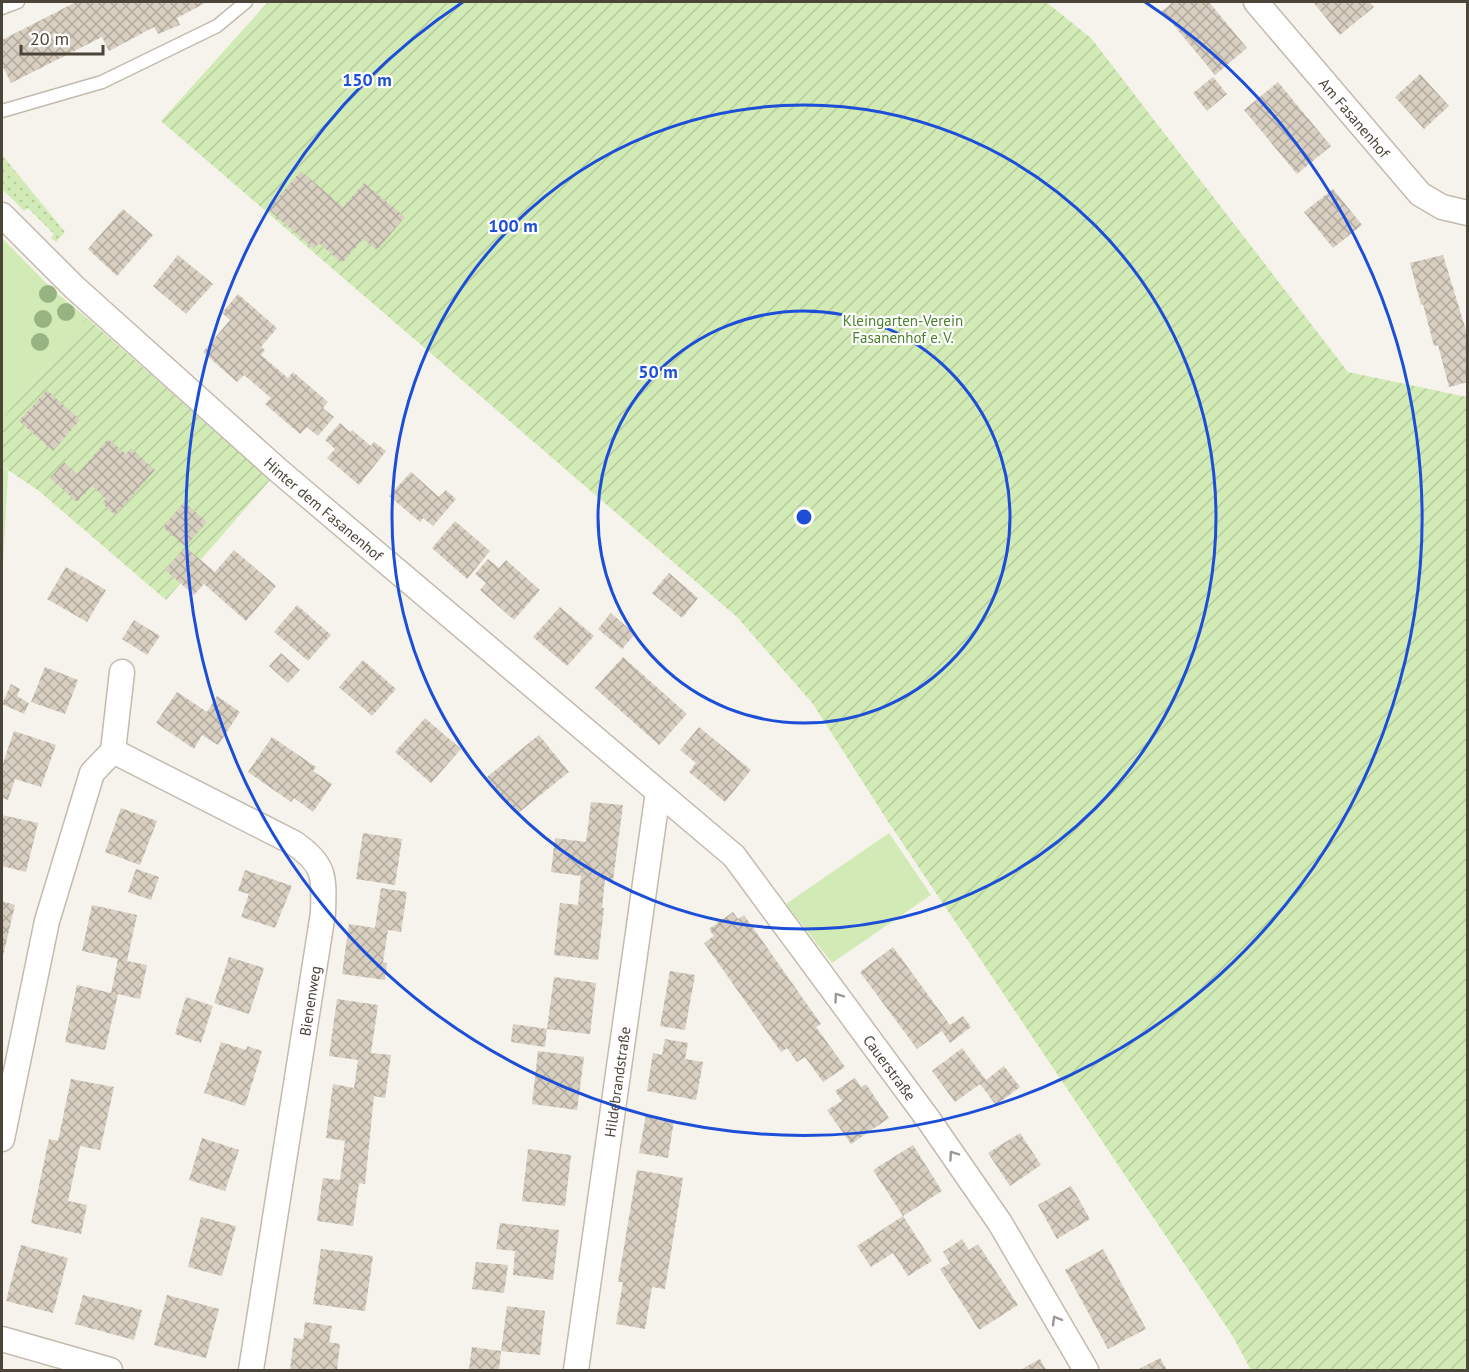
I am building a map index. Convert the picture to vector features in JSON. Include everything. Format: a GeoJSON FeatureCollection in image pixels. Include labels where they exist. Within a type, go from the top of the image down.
{"type":"FeatureCollection","features":[{"type":"Feature","properties":{"kind":"street","name":"Am Fasanenhof"},"geometry":{"type":"LineString","coordinates":[[1256,2],[1420,194],[1442,207],[1467,213]]}},
{"type":"Feature","properties":{"kind":"street","name":"Hinter dem Fasanenhof"},"geometry":{"type":"LineString","coordinates":[[2,216],[74,287],[279,471],[658,792]]}},
{"type":"Feature","properties":{"kind":"street"},"geometry":{"type":"LineString","coordinates":[[2,1139],[47,921],[92,773],[113,751],[122,672]]}},
{"type":"Feature","properties":{"kind":"street","name":"Bienenweg"},"geometry":{"type":"LineString","coordinates":[[113,751],[294,843],[313,856],[324,880],[323,913],[251,1371]]}},
{"type":"Feature","properties":{"kind":"street","name":"Cauerstraße"},"geometry":{"type":"LineString","coordinates":[[658,792],[734,856],[761,892],[928,1119],[1000,1223],[1086,1371]]}},
{"type":"Feature","properties":{"kind":"street","name":"Hildebrandstraße"},"geometry":{"type":"LineString","coordinates":[[576,1371],[658,792]]}},
{"type":"Feature","properties":{"kind":"street"},"geometry":{"type":"LineString","coordinates":[[2,1339],[110,1371]]}},
{"type":"Feature","properties":{"kind":"lane"},"geometry":{"type":"LineString","coordinates":[[2,8],[18,2]]}},
{"type":"Feature","properties":{"kind":"lane"},"geometry":{"type":"LineString","coordinates":[[2,111],[102,82],[217,26],[246,2]]}},
{"type":"Feature","properties":{"kind":"green space","name":"Kleingarten-Verein Fasanenhof e. V."},"geometry":{"type":"Polygon","coordinates":[[[268,2],[1046,2],[1091,38],[1348,372],[1467,397],[1467,1370],[1251,1370],[1232,1335],[889,823],[813,704],[737,617],[161,121],[268,2]]]}},
{"type":"Feature","properties":{"kind":"green space"},"geometry":{"type":"Polygon","coordinates":[[[2,155],[65,232],[56,242],[51,238],[54,234],[28,208],[24,211],[2,189],[2,155]]]}},
{"type":"Feature","properties":{"kind":"green space"},"geometry":{"type":"Polygon","coordinates":[[[2,238],[52,289],[87,318],[2,419],[2,238]]]}},
{"type":"Feature","properties":{"kind":"green space"},"geometry":{"type":"Polygon","coordinates":[[[87,318],[270,480],[166,600],[39,491],[2,466],[2,419],[87,318]]]}},
{"type":"Feature","properties":{"kind":"green space"},"geometry":{"type":"Polygon","coordinates":[[[2,466],[8,471],[2,584],[2,466]]]}},
{"type":"Feature","properties":{"kind":"green space"},"geometry":{"type":"Polygon","coordinates":[[[889,833],[931,895],[832,963],[786,904],[889,833]]]}},
{"type":"Feature","properties":{"kind":"building"},"geometry":{"type":"Polygon","coordinates":[[[76,2],[207,2],[177,18],[180,25],[158,34],[154,27],[109,51],[102,37],[11,83],[2,65],[2,40],[76,2]]]}},
{"type":"Feature","properties":{"kind":"building"},"geometry":{"type":"Polygon","coordinates":[[[1173,2],[1209,2],[1247,48],[1215,75],[1162,11],[1173,2]]]}},
{"type":"Feature","properties":{"kind":"building"},"geometry":{"type":"Polygon","coordinates":[[[1313,2],[1369,2],[1374,7],[1340,35],[1313,2]]]}},
{"type":"Feature","properties":{"kind":"building"},"geometry":{"type":"Polygon","coordinates":[[[1420,74],[1449,106],[1424,129],[1395,97],[1420,74]]]}},
{"type":"Feature","properties":{"kind":"building"},"geometry":{"type":"Polygon","coordinates":[[[1213,77],[1227,94],[1207,111],[1193,93],[1213,77]]]}},
{"type":"Feature","properties":{"kind":"building"},"geometry":{"type":"Polygon","coordinates":[[[1278,82],[1331,146],[1297,174],[1244,110],[1278,82]]]}},
{"type":"Feature","properties":{"kind":"building"},"geometry":{"type":"Polygon","coordinates":[[[301,171],[343,207],[364,183],[405,217],[377,250],[363,239],[342,263],[319,243],[314,249],[268,209],[301,171]]]}},
{"type":"Feature","properties":{"kind":"building"},"geometry":{"type":"Polygon","coordinates":[[[1333,189],[1362,225],[1333,248],[1304,212],[1333,189]]]}},
{"type":"Feature","properties":{"kind":"building"},"geometry":{"type":"Polygon","coordinates":[[[123,209],[153,235],[117,276],[88,249],[123,209]]]}},
{"type":"Feature","properties":{"kind":"building"},"geometry":{"type":"Polygon","coordinates":[[[178,255],[213,284],[186,314],[153,286],[178,255]]]}},
{"type":"Feature","properties":{"kind":"building"},"geometry":{"type":"Polygon","coordinates":[[[1443,255],[1468,337],[1468,382],[1449,387],[1438,345],[1434,346],[1423,304],[1421,305],[1410,263],[1443,255]]]}},
{"type":"Feature","properties":{"kind":"building"},"geometry":{"type":"Polygon","coordinates":[[[238,294],[277,328],[261,347],[265,350],[261,355],[288,378],[293,372],[328,402],[323,408],[334,417],[318,436],[307,427],[300,434],[265,404],[271,398],[244,375],[237,382],[203,352],[230,320],[222,313],[238,294]]]}},
{"type":"Feature","properties":{"kind":"building"},"geometry":{"type":"Polygon","coordinates":[[[47,390],[80,420],[53,451],[19,421],[47,390]]]}},
{"type":"Feature","properties":{"kind":"building"},"geometry":{"type":"Polygon","coordinates":[[[340,423],[371,446],[374,442],[386,451],[359,485],[327,458],[335,449],[325,440],[340,423]]]}},
{"type":"Feature","properties":{"kind":"building"},"geometry":{"type":"Polygon","coordinates":[[[108,439],[126,454],[131,448],[155,470],[115,515],[102,503],[106,499],[92,486],[77,502],[50,478],[64,462],[77,474],[108,439]]]}},
{"type":"Feature","properties":{"kind":"building"},"geometry":{"type":"Polygon","coordinates":[[[411,472],[439,497],[446,490],[456,499],[433,526],[423,518],[420,522],[389,496],[411,472]]]}},
{"type":"Feature","properties":{"kind":"building"},"geometry":{"type":"Polygon","coordinates":[[[184,502],[207,522],[185,547],[163,527],[184,502]]]}},
{"type":"Feature","properties":{"kind":"building"},"geometry":{"type":"Polygon","coordinates":[[[455,521],[490,551],[467,579],[432,548],[455,521]]]}},
{"type":"Feature","properties":{"kind":"building"},"geometry":{"type":"Polygon","coordinates":[[[185,547],[215,572],[234,550],[276,586],[246,621],[204,584],[194,595],[165,570],[185,547]]]}},
{"type":"Feature","properties":{"kind":"building"},"geometry":{"type":"Polygon","coordinates":[[[488,559],[499,568],[506,560],[540,590],[514,620],[480,590],[486,583],[475,574],[488,559]]]}},
{"type":"Feature","properties":{"kind":"building"},"geometry":{"type":"Polygon","coordinates":[[[66,567],[106,590],[87,622],[47,599],[66,567]]]}},
{"type":"Feature","properties":{"kind":"building"},"geometry":{"type":"Polygon","coordinates":[[[669,573],[698,598],[682,618],[652,593],[669,573]]]}},
{"type":"Feature","properties":{"kind":"building"},"geometry":{"type":"Polygon","coordinates":[[[297,605],[331,635],[308,661],[274,632],[297,605]]]}},
{"type":"Feature","properties":{"kind":"building"},"geometry":{"type":"Polygon","coordinates":[[[560,607],[594,636],[567,666],[533,637],[560,607]]]}},
{"type":"Feature","properties":{"kind":"building"},"geometry":{"type":"Polygon","coordinates":[[[611,613],[635,634],[622,649],[598,629],[611,613]]]}},
{"type":"Feature","properties":{"kind":"building"},"geometry":{"type":"Polygon","coordinates":[[[134,620],[160,636],[147,655],[122,639],[134,620]]]}},
{"type":"Feature","properties":{"kind":"building"},"geometry":{"type":"Polygon","coordinates":[[[281,653],[300,670],[288,683],[269,666],[281,653]]]}},
{"type":"Feature","properties":{"kind":"building"},"geometry":{"type":"Polygon","coordinates":[[[623,657],[687,714],[659,745],[595,688],[623,657]]]}},
{"type":"Feature","properties":{"kind":"building"},"geometry":{"type":"Polygon","coordinates":[[[363,660],[396,689],[372,716],[339,687],[363,660]]]}},
{"type":"Feature","properties":{"kind":"building"},"geometry":{"type":"Polygon","coordinates":[[[45,667],[78,680],[65,714],[31,702],[45,667]]]}},
{"type":"Feature","properties":{"kind":"building"},"geometry":{"type":"Polygon","coordinates":[[[11,684],[20,689],[17,696],[29,703],[24,714],[2,704],[11,684]]]}},
{"type":"Feature","properties":{"kind":"building"},"geometry":{"type":"Polygon","coordinates":[[[177,692],[207,712],[217,696],[240,712],[218,745],[202,735],[194,749],[156,723],[177,692]]]}},
{"type":"Feature","properties":{"kind":"building"},"geometry":{"type":"Polygon","coordinates":[[[425,718],[461,749],[431,783],[395,752],[425,718]]]}},
{"type":"Feature","properties":{"kind":"building"},"geometry":{"type":"Polygon","coordinates":[[[699,727],[751,770],[725,802],[689,772],[696,763],[680,750],[699,727]]]}},
{"type":"Feature","properties":{"kind":"building"},"geometry":{"type":"Polygon","coordinates":[[[14,731],[56,745],[41,787],[15,779],[8,800],[2,798],[2,766],[14,731]]]}},
{"type":"Feature","properties":{"kind":"building"},"geometry":{"type":"Polygon","coordinates":[[[539,735],[569,772],[517,814],[487,777],[539,735]]]}},
{"type":"Feature","properties":{"kind":"building"},"geometry":{"type":"Polygon","coordinates":[[[272,737],[316,767],[313,771],[332,784],[313,812],[294,798],[291,802],[248,772],[272,737]]]}},
{"type":"Feature","properties":{"kind":"building"},"geometry":{"type":"Polygon","coordinates":[[[591,802],[623,805],[613,880],[605,879],[598,960],[554,955],[560,903],[578,905],[581,876],[551,872],[555,838],[586,842],[591,802]]]}},
{"type":"Feature","properties":{"kind":"building"},"geometry":{"type":"Polygon","coordinates":[[[121,808],[157,821],[140,865],[105,852],[121,808]]]}},
{"type":"Feature","properties":{"kind":"building"},"geometry":{"type":"Polygon","coordinates":[[[2,815],[38,823],[26,872],[2,866],[2,815]]]}},
{"type":"Feature","properties":{"kind":"building"},"geometry":{"type":"Polygon","coordinates":[[[363,833],[402,839],[395,885],[356,879],[363,833]]]}},
{"type":"Feature","properties":{"kind":"building"},"geometry":{"type":"Polygon","coordinates":[[[136,869],[159,877],[151,900],[128,892],[136,869]]]}},
{"type":"Feature","properties":{"kind":"building"},"geometry":{"type":"Polygon","coordinates":[[[245,870],[292,886],[275,928],[241,917],[249,894],[238,891],[245,870]]]}},
{"type":"Feature","properties":{"kind":"building"},"geometry":{"type":"Polygon","coordinates":[[[381,888],[407,892],[401,932],[388,930],[383,962],[387,963],[385,980],[342,974],[349,924],[375,928],[381,888]]]}},
{"type":"Feature","properties":{"kind":"building"},"geometry":{"type":"Polygon","coordinates":[[[2,901],[15,905],[2,960],[2,901]]]}},
{"type":"Feature","properties":{"kind":"building"},"geometry":{"type":"Polygon","coordinates":[[[92,905],[137,915],[127,961],[147,965],[140,999],[118,994],[105,1050],[65,1042],[77,985],[111,993],[118,959],[82,951],[92,905]]]}},
{"type":"Feature","properties":{"kind":"building"},"geometry":{"type":"Polygon","coordinates":[[[733,912],[738,919],[744,915],[821,1024],[816,1027],[845,1067],[823,1082],[805,1057],[797,1062],[787,1048],[781,1052],[704,943],[714,936],[709,929],[733,912]]]}},
{"type":"Feature","properties":{"kind":"building"},"geometry":{"type":"Polygon","coordinates":[[[893,947],[950,1025],[963,1016],[971,1027],[950,1043],[942,1031],[917,1049],[860,972],[893,947]]]}},
{"type":"Feature","properties":{"kind":"building"},"geometry":{"type":"Polygon","coordinates":[[[229,957],[264,968],[249,1014],[214,1003],[229,957]]]}},
{"type":"Feature","properties":{"kind":"building"},"geometry":{"type":"Polygon","coordinates":[[[670,971],[695,975],[685,1030],[660,1026],[670,971]]]}},
{"type":"Feature","properties":{"kind":"building"},"geometry":{"type":"Polygon","coordinates":[[[554,977],[596,983],[590,1034],[547,1029],[554,977]]]}},
{"type":"Feature","properties":{"kind":"building"},"geometry":{"type":"Polygon","coordinates":[[[186,997],[213,1006],[201,1043],[175,1034],[186,997]]]}},
{"type":"Feature","properties":{"kind":"building"},"geometry":{"type":"Polygon","coordinates":[[[337,999],[378,1005],[371,1053],[391,1055],[385,1098],[374,1096],[365,1184],[359,1183],[353,1226],[317,1221],[323,1178],[340,1180],[345,1141],[326,1138],[333,1084],[354,1088],[358,1060],[329,1056],[337,999]]]}},
{"type":"Feature","properties":{"kind":"building"},"geometry":{"type":"Polygon","coordinates":[[[513,1024],[547,1029],[545,1047],[511,1042],[513,1024]]]}},
{"type":"Feature","properties":{"kind":"building"},"geometry":{"type":"Polygon","coordinates":[[[665,1039],[688,1043],[685,1059],[703,1062],[696,1100],[647,1091],[653,1053],[662,1055],[665,1039]]]}},
{"type":"Feature","properties":{"kind":"building"},"geometry":{"type":"Polygon","coordinates":[[[221,1042],[246,1050],[247,1046],[262,1051],[245,1106],[204,1093],[221,1042]]]}},
{"type":"Feature","properties":{"kind":"building"},"geometry":{"type":"Polygon","coordinates":[[[962,1048],[986,1080],[1004,1066],[1020,1087],[996,1105],[980,1084],[955,1102],[932,1071],[962,1048]]]}},
{"type":"Feature","properties":{"kind":"building"},"geometry":{"type":"Polygon","coordinates":[[[538,1051],[584,1057],[577,1110],[532,1104],[538,1051]]]}},
{"type":"Feature","properties":{"kind":"building"},"geometry":{"type":"Polygon","coordinates":[[[855,1078],[861,1087],[866,1084],[889,1118],[851,1144],[827,1110],[842,1101],[835,1091],[855,1078]]]}},
{"type":"Feature","properties":{"kind":"building"},"geometry":{"type":"Polygon","coordinates":[[[71,1079],[114,1087],[100,1150],[80,1146],[68,1201],[87,1205],[81,1234],[31,1223],[49,1139],[58,1141],[71,1079]]]}},
{"type":"Feature","properties":{"kind":"building"},"geometry":{"type":"Polygon","coordinates":[[[646,1115],[674,1120],[668,1158],[639,1153],[646,1115]]]}},
{"type":"Feature","properties":{"kind":"building"},"geometry":{"type":"Polygon","coordinates":[[[1020,1133],[1041,1165],[1010,1186],[988,1153],[1020,1133]]]}},
{"type":"Feature","properties":{"kind":"building"},"geometry":{"type":"Polygon","coordinates":[[[202,1138],[239,1150],[225,1191],[189,1180],[202,1138]]]}},
{"type":"Feature","properties":{"kind":"building"},"geometry":{"type":"Polygon","coordinates":[[[913,1145],[942,1191],[903,1216],[873,1170],[913,1145]]]}},
{"type":"Feature","properties":{"kind":"building"},"geometry":{"type":"Polygon","coordinates":[[[528,1149],[571,1155],[565,1206],[522,1201],[528,1149]]]}},
{"type":"Feature","properties":{"kind":"building"},"geometry":{"type":"Polygon","coordinates":[[[637,1170],[683,1178],[665,1289],[652,1287],[645,1329],[616,1324],[623,1282],[618,1282],[637,1170]]]}},
{"type":"Feature","properties":{"kind":"building"},"geometry":{"type":"Polygon","coordinates":[[[1071,1186],[1090,1219],[1057,1239],[1038,1205],[1071,1186]]]}},
{"type":"Feature","properties":{"kind":"building"},"geometry":{"type":"Polygon","coordinates":[[[903,1216],[932,1261],[908,1276],[893,1253],[871,1267],[857,1246],[903,1216]]]}},
{"type":"Feature","properties":{"kind":"building"},"geometry":{"type":"Polygon","coordinates":[[[201,1217],[236,1226],[222,1276],[188,1267],[201,1217]]]}},
{"type":"Feature","properties":{"kind":"building"},"geometry":{"type":"Polygon","coordinates":[[[500,1223],[559,1230],[553,1280],[513,1275],[515,1251],[496,1249],[500,1223]]]}},
{"type":"Feature","properties":{"kind":"building"},"geometry":{"type":"Polygon","coordinates":[[[962,1239],[969,1250],[978,1244],[1018,1305],[979,1330],[940,1269],[950,1263],[943,1252],[962,1239]]]}},
{"type":"Feature","properties":{"kind":"building"},"geometry":{"type":"Polygon","coordinates":[[[21,1245],[68,1258],[53,1313],[6,1301],[21,1245]]]}},
{"type":"Feature","properties":{"kind":"building"},"geometry":{"type":"Polygon","coordinates":[[[321,1249],[373,1256],[365,1311],[313,1304],[321,1249]]]}},
{"type":"Feature","properties":{"kind":"building"},"geometry":{"type":"Polygon","coordinates":[[[1103,1249],[1146,1329],[1108,1349],[1065,1270],[1103,1249]]]}},
{"type":"Feature","properties":{"kind":"building"},"geometry":{"type":"Polygon","coordinates":[[[476,1262],[508,1265],[504,1293],[472,1289],[476,1262]]]}},
{"type":"Feature","properties":{"kind":"building"},"geometry":{"type":"Polygon","coordinates":[[[83,1295],[142,1310],[134,1340],[75,1324],[83,1295]]]}},
{"type":"Feature","properties":{"kind":"building"},"geometry":{"type":"Polygon","coordinates":[[[167,1295],[219,1309],[206,1358],[154,1345],[167,1295]]]}},
{"type":"Feature","properties":{"kind":"building"},"geometry":{"type":"Polygon","coordinates":[[[507,1306],[545,1311],[540,1355],[501,1351],[507,1306]]]}},
{"type":"Feature","properties":{"kind":"building"},"geometry":{"type":"Polygon","coordinates":[[[305,1322],[332,1326],[329,1342],[340,1344],[337,1370],[290,1370],[294,1338],[303,1339],[305,1322]]]}},
{"type":"Feature","properties":{"kind":"building"},"geometry":{"type":"Polygon","coordinates":[[[472,1347],[501,1351],[499,1370],[469,1369],[472,1347]]]}},
{"type":"Feature","properties":{"kind":"building"},"geometry":{"type":"Polygon","coordinates":[[[1160,1358],[1167,1370],[1137,1370],[1160,1358]]]}},
{"type":"Feature","properties":{"kind":"building"},"geometry":{"type":"Polygon","coordinates":[[[1040,1359],[1046,1370],[1020,1370],[1040,1359]]]}}]}
